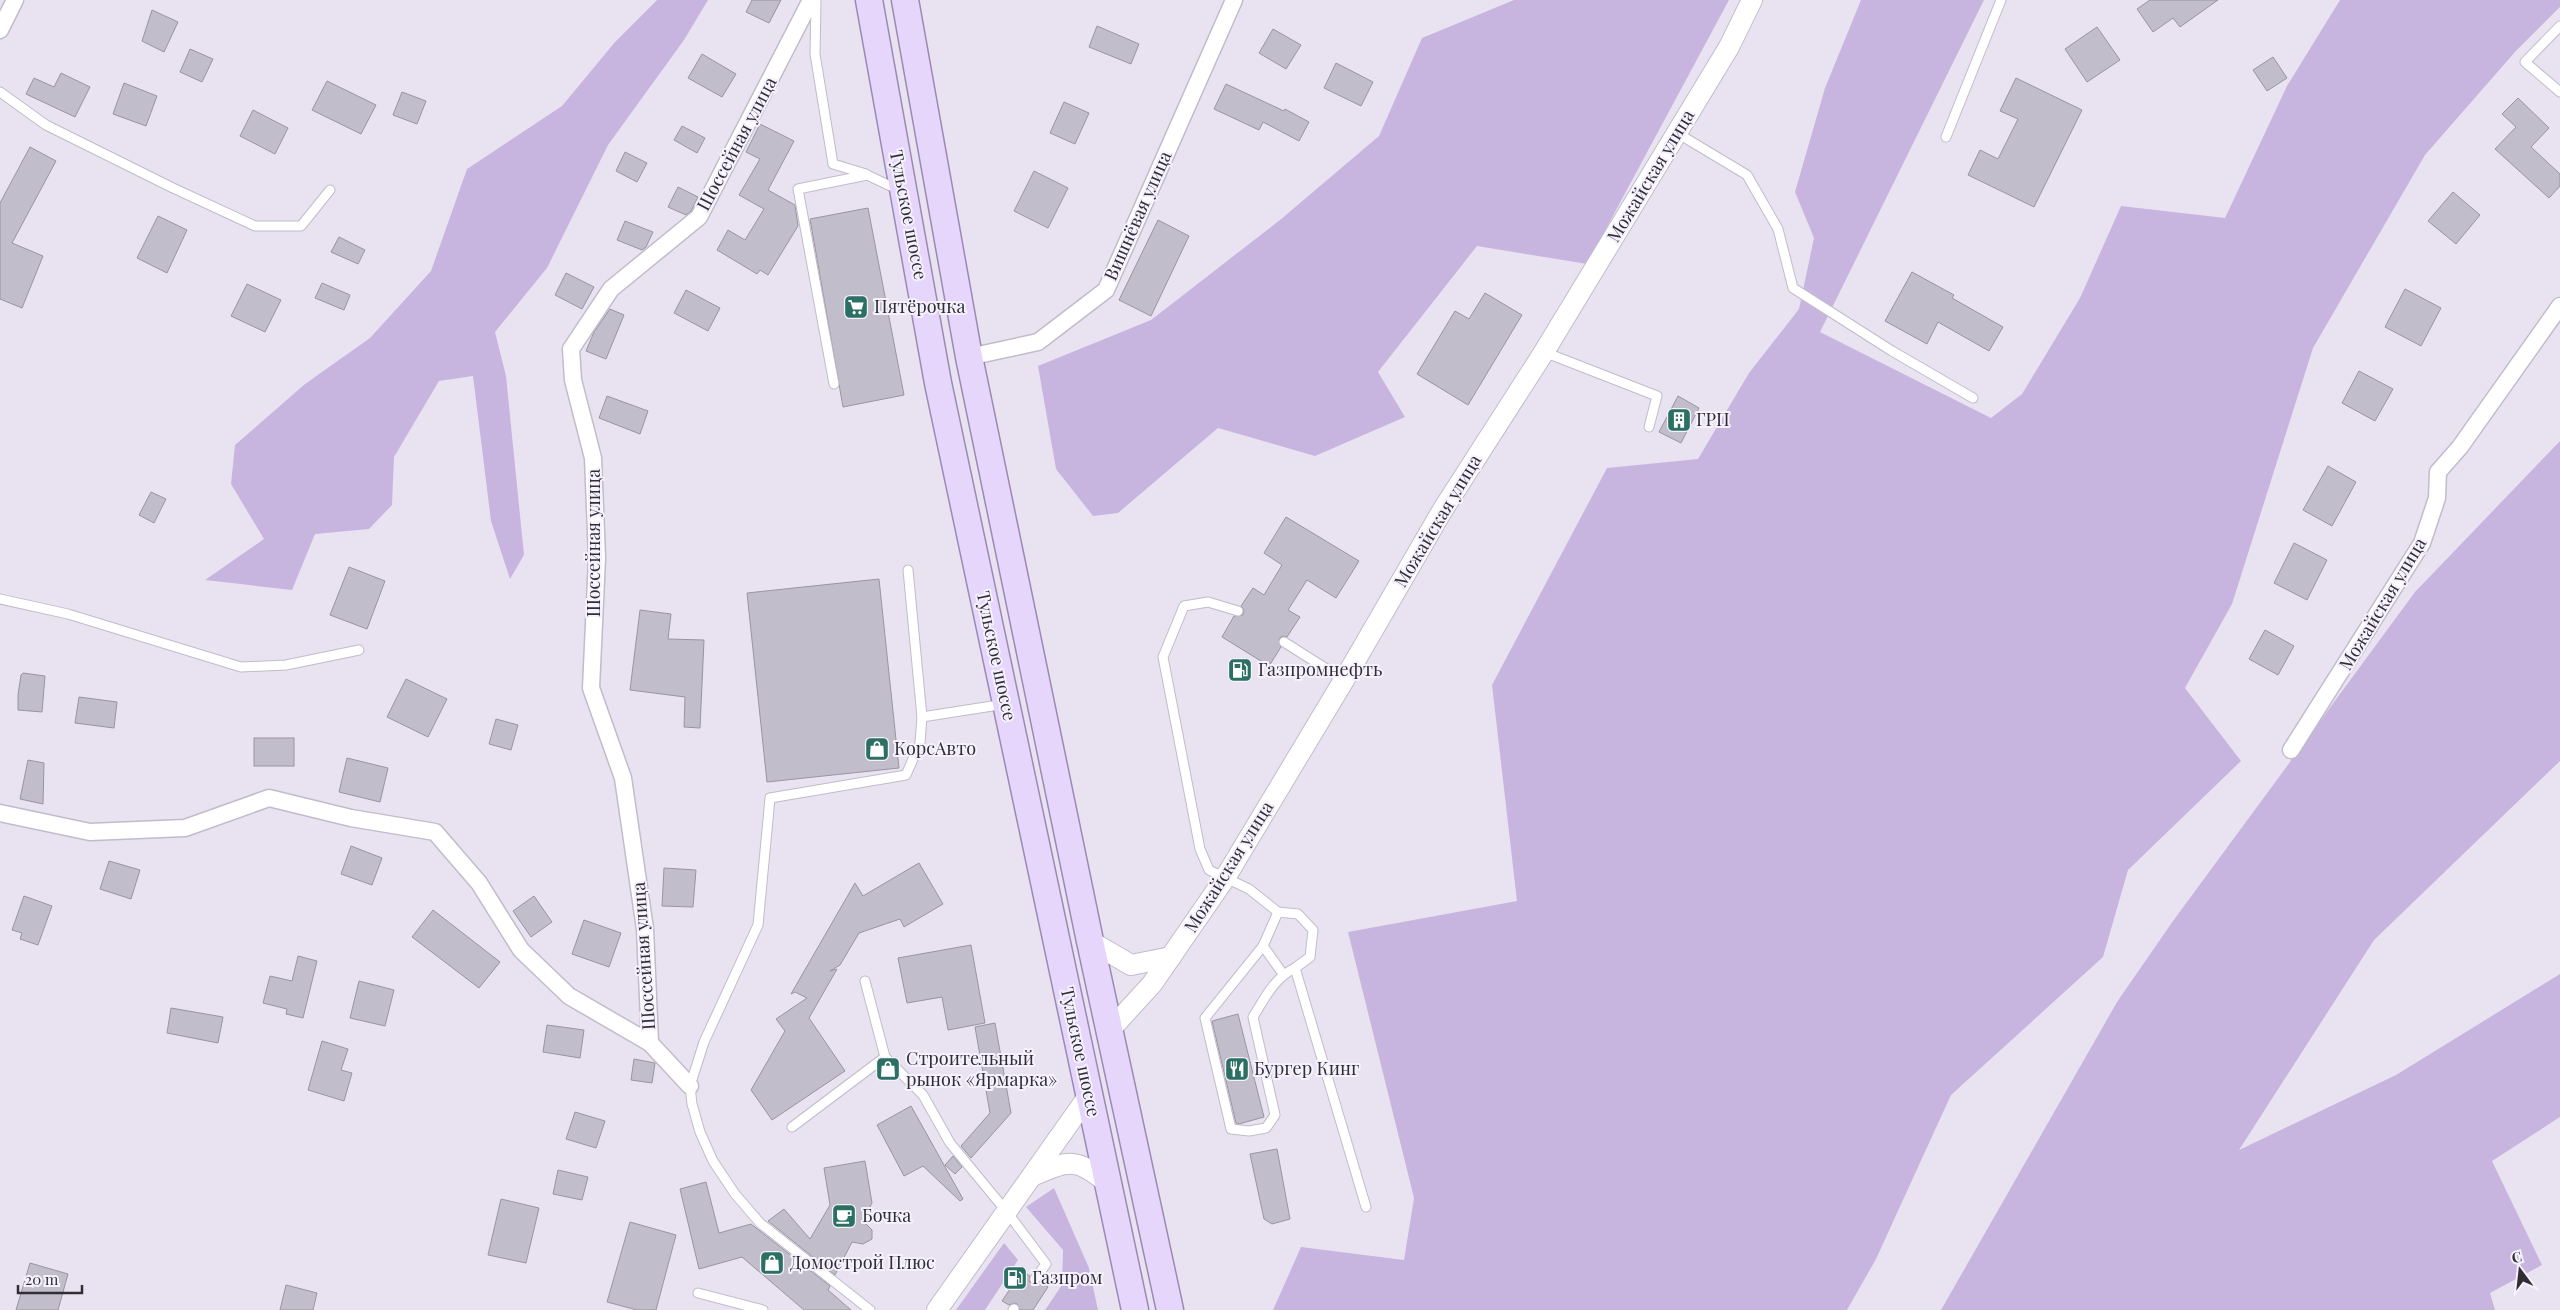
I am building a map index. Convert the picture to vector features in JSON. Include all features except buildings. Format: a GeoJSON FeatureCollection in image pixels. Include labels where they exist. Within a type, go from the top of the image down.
{"type":"FeatureCollection","features":[{"type":"Feature","properties":{"kind":"main road","name":"Тульское шоссе"},"geometry":{"type":"LineString","coordinates":[[869,0],[938,383],[1135,1310]]}},
{"type":"Feature","properties":{"kind":"main road","name":"Тульское шоссе"},"geometry":{"type":"LineString","coordinates":[[906,0],[969,357],[1090,941],[1170,1310]]}},
{"type":"Feature","properties":{"kind":"street"},"geometry":{"type":"LineString","coordinates":[[0,30],[15,0]]}},
{"type":"Feature","properties":{"kind":"street","name":"Шоссейная улица"},"geometry":{"type":"LineString","coordinates":[[650,1043],[645,929],[623,778],[591,688],[597,558],[593,458],[573,380],[571,349],[611,289],[698,217],[811,0]]}},
{"type":"Feature","properties":{"kind":"street","name":"Вишнёвая улица"},"geometry":{"type":"LineString","coordinates":[[969,357],[1038,342],[1106,290],[1234,0]]}},
{"type":"Feature","properties":{"kind":"street","name":"Можайская улица"},"geometry":{"type":"LineString","coordinates":[[1109,1031],[1152,984],[1225,878],[1344,680],[1442,511],[1544,352],[1729,47],[1752,0]]}},
{"type":"Feature","properties":{"kind":"street","name":"Можайская улица"},"geometry":{"type":"LineString","coordinates":[[2291,750],[2422,543],[2437,498],[2438,472],[2460,447],[2560,306]]}},
{"type":"Feature","properties":{"kind":"street"},"geometry":{"type":"LineString","coordinates":[[0,812],[90,832],[185,828],[269,798],[351,818],[436,832],[479,883],[522,950],[569,996],[650,1043],[690,1086]]}},
{"type":"Feature","properties":{"kind":"street"},"geometry":{"type":"LineString","coordinates":[[1090,941],[1131,965],[1172,957]]}},
{"type":"Feature","properties":{"kind":"street"},"geometry":{"type":"LineString","coordinates":[[936,1310],[1008,1212],[1089,1094]]}},
{"type":"Feature","properties":{"kind":"street"},"geometry":{"type":"LineString","coordinates":[[1032,1176],[1054,1167],[1075,1163],[1090,1168],[1108,1184]]}},
{"type":"Feature","properties":{"kind":"lane"},"geometry":{"type":"LineString","coordinates":[[816,0],[815,54],[833,164],[867,175],[903,192]]}},
{"type":"Feature","properties":{"kind":"lane"},"geometry":{"type":"LineString","coordinates":[[1946,137],[2001,0]]}},
{"type":"Feature","properties":{"kind":"lane"},"geometry":{"type":"LineString","coordinates":[[2560,26],[2525,62],[2560,92]]}},
{"type":"Feature","properties":{"kind":"lane"},"geometry":{"type":"LineString","coordinates":[[0,92],[46,125],[255,226],[300,226],[330,190]]}},
{"type":"Feature","properties":{"kind":"lane"},"geometry":{"type":"LineString","coordinates":[[1677,133],[1748,175],[1778,229],[1793,288],[1892,351],[1973,398]]}},
{"type":"Feature","properties":{"kind":"lane"},"geometry":{"type":"LineString","coordinates":[[834,384],[798,189],[867,175]]}},
{"type":"Feature","properties":{"kind":"lane"},"geometry":{"type":"LineString","coordinates":[[1544,352],[1657,396],[1649,427]]}},
{"type":"Feature","properties":{"kind":"lane"},"geometry":{"type":"LineString","coordinates":[[870,1310],[760,1223],[735,1194],[713,1161],[700,1132],[690,1086],[704,1042],[758,925],[770,798],[906,775],[920,743],[922,718],[908,570]]}},
{"type":"Feature","properties":{"kind":"lane"},"geometry":{"type":"LineString","coordinates":[[0,599],[68,614],[241,667],[286,666],[359,650]]}},
{"type":"Feature","properties":{"kind":"lane"},"geometry":{"type":"LineString","coordinates":[[1238,611],[1208,602],[1184,606],[1163,657],[1200,849],[1209,870],[1249,889],[1278,912],[1298,914],[1313,930],[1310,957],[1283,974],[1253,1017],[1275,1115],[1266,1128],[1249,1131],[1231,1129],[1204,1018],[1263,946],[1278,912]]}},
{"type":"Feature","properties":{"kind":"lane"},"geometry":{"type":"LineString","coordinates":[[1284,642],[1344,680]]}},
{"type":"Feature","properties":{"kind":"lane"},"geometry":{"type":"LineString","coordinates":[[922,718],[1006,704]]}},
{"type":"Feature","properties":{"kind":"lane"},"geometry":{"type":"LineString","coordinates":[[1263,946],[1283,974]]}},
{"type":"Feature","properties":{"kind":"lane"},"geometry":{"type":"LineString","coordinates":[[1295,968],[1366,1207]]}},
{"type":"Feature","properties":{"kind":"lane"},"geometry":{"type":"LineString","coordinates":[[865,981],[885,1057],[923,1096],[950,1143],[1008,1212],[1046,1264],[1035,1279]]}},
{"type":"Feature","properties":{"kind":"lane"},"geometry":{"type":"LineString","coordinates":[[792,1127],[885,1057]]}},
{"type":"Feature","properties":{"kind":"lane"},"geometry":{"type":"LineString","coordinates":[[698,1293],[763,1310]]}},
{"type":"Feature","properties":{"kind":"shaded area"},"geometry":{"type":"Polygon","coordinates":[[[657,0],[708,0],[684,40],[608,145],[547,268],[495,332],[506,376],[524,555],[510,579],[491,521],[473,376],[439,381],[394,457],[392,505],[369,529],[315,534],[292,590],[205,580],[264,539],[231,484],[235,445],[305,384],[370,338],[431,271],[467,169],[562,106],[615,42],[657,0]]]}},
{"type":"Feature","properties":{"kind":"shaded area"},"geometry":{"type":"Polygon","coordinates":[[[1514,0],[1729,0],[1587,264],[1477,246],[1378,372],[1405,417],[1315,456],[1218,428],[1118,513],[1093,516],[1056,469],[1038,366],[1151,320],[1280,220],[1379,136],[1422,38],[1514,0]]]}},
{"type":"Feature","properties":{"kind":"shaded area"},"geometry":{"type":"Polygon","coordinates":[[[1861,0],[1984,0],[1820,332],[1991,418],[2022,394],[2080,298],[2121,206],[2225,218],[2287,86],[2340,0],[2560,0],[2560,7],[2515,52],[2425,155],[2313,348],[2232,604],[2185,688],[2241,761],[2128,870],[2103,957],[1951,1095],[1876,1259],[1847,1310],[1273,1310],[1301,1247],[1404,1260],[1414,1198],[1348,932],[1517,901],[1492,685],[1607,468],[1698,459],[1749,373],[1799,309],[1814,238],[1795,192],[1825,88],[1861,0]]]}},
{"type":"Feature","properties":{"kind":"shaded area"},"geometry":{"type":"Polygon","coordinates":[[[2560,441],[2560,761],[2374,940],[2239,1150],[2396,1075],[2560,974],[2560,1117],[2492,1161],[2542,1265],[2490,1293],[2495,1310],[1941,1310],[2117,1002],[2173,921],[2415,592],[2560,441]]]}},
{"type":"Feature","properties":{"kind":"shaded area"},"geometry":{"type":"Polygon","coordinates":[[[1054,1188],[1089,1268],[1098,1310],[1045,1310],[1062,1285],[1063,1250],[1026,1207],[1054,1188]]]}},
{"type":"Feature","properties":{"kind":"shaded area"},"geometry":{"type":"Polygon","coordinates":[[[1004,1243],[1018,1260],[985,1310],[956,1310],[1004,1243]]]}},
{"type":"Feature","properties":{"kind":"place","name":"Пятёрочка"},"geometry":{"type":"Point","coordinates":[856,307]}},
{"type":"Feature","properties":{"kind":"place","name":"ГРП"},"geometry":{"type":"Point","coordinates":[1679,420]}},
{"type":"Feature","properties":{"kind":"place","name":"Газпромнефть"},"geometry":{"type":"Point","coordinates":[1240,670]}},
{"type":"Feature","properties":{"kind":"place","name":"КорсАвто"},"geometry":{"type":"Point","coordinates":[877,749]}},
{"type":"Feature","properties":{"kind":"place","name":"Строительный рынок «Ярмарка»"},"geometry":{"type":"Point","coordinates":[888,1069]}},
{"type":"Feature","properties":{"kind":"place","name":"Бургер Кинг"},"geometry":{"type":"Point","coordinates":[1237,1069]}},
{"type":"Feature","properties":{"kind":"place","name":"Бочка"},"geometry":{"type":"Point","coordinates":[844,1216]}},
{"type":"Feature","properties":{"kind":"place","name":"Домострой Плюс"},"geometry":{"type":"Point","coordinates":[772,1263]}},
{"type":"Feature","properties":{"kind":"place","name":"Газпром"},"geometry":{"type":"Point","coordinates":[1015,1278]}}]}
